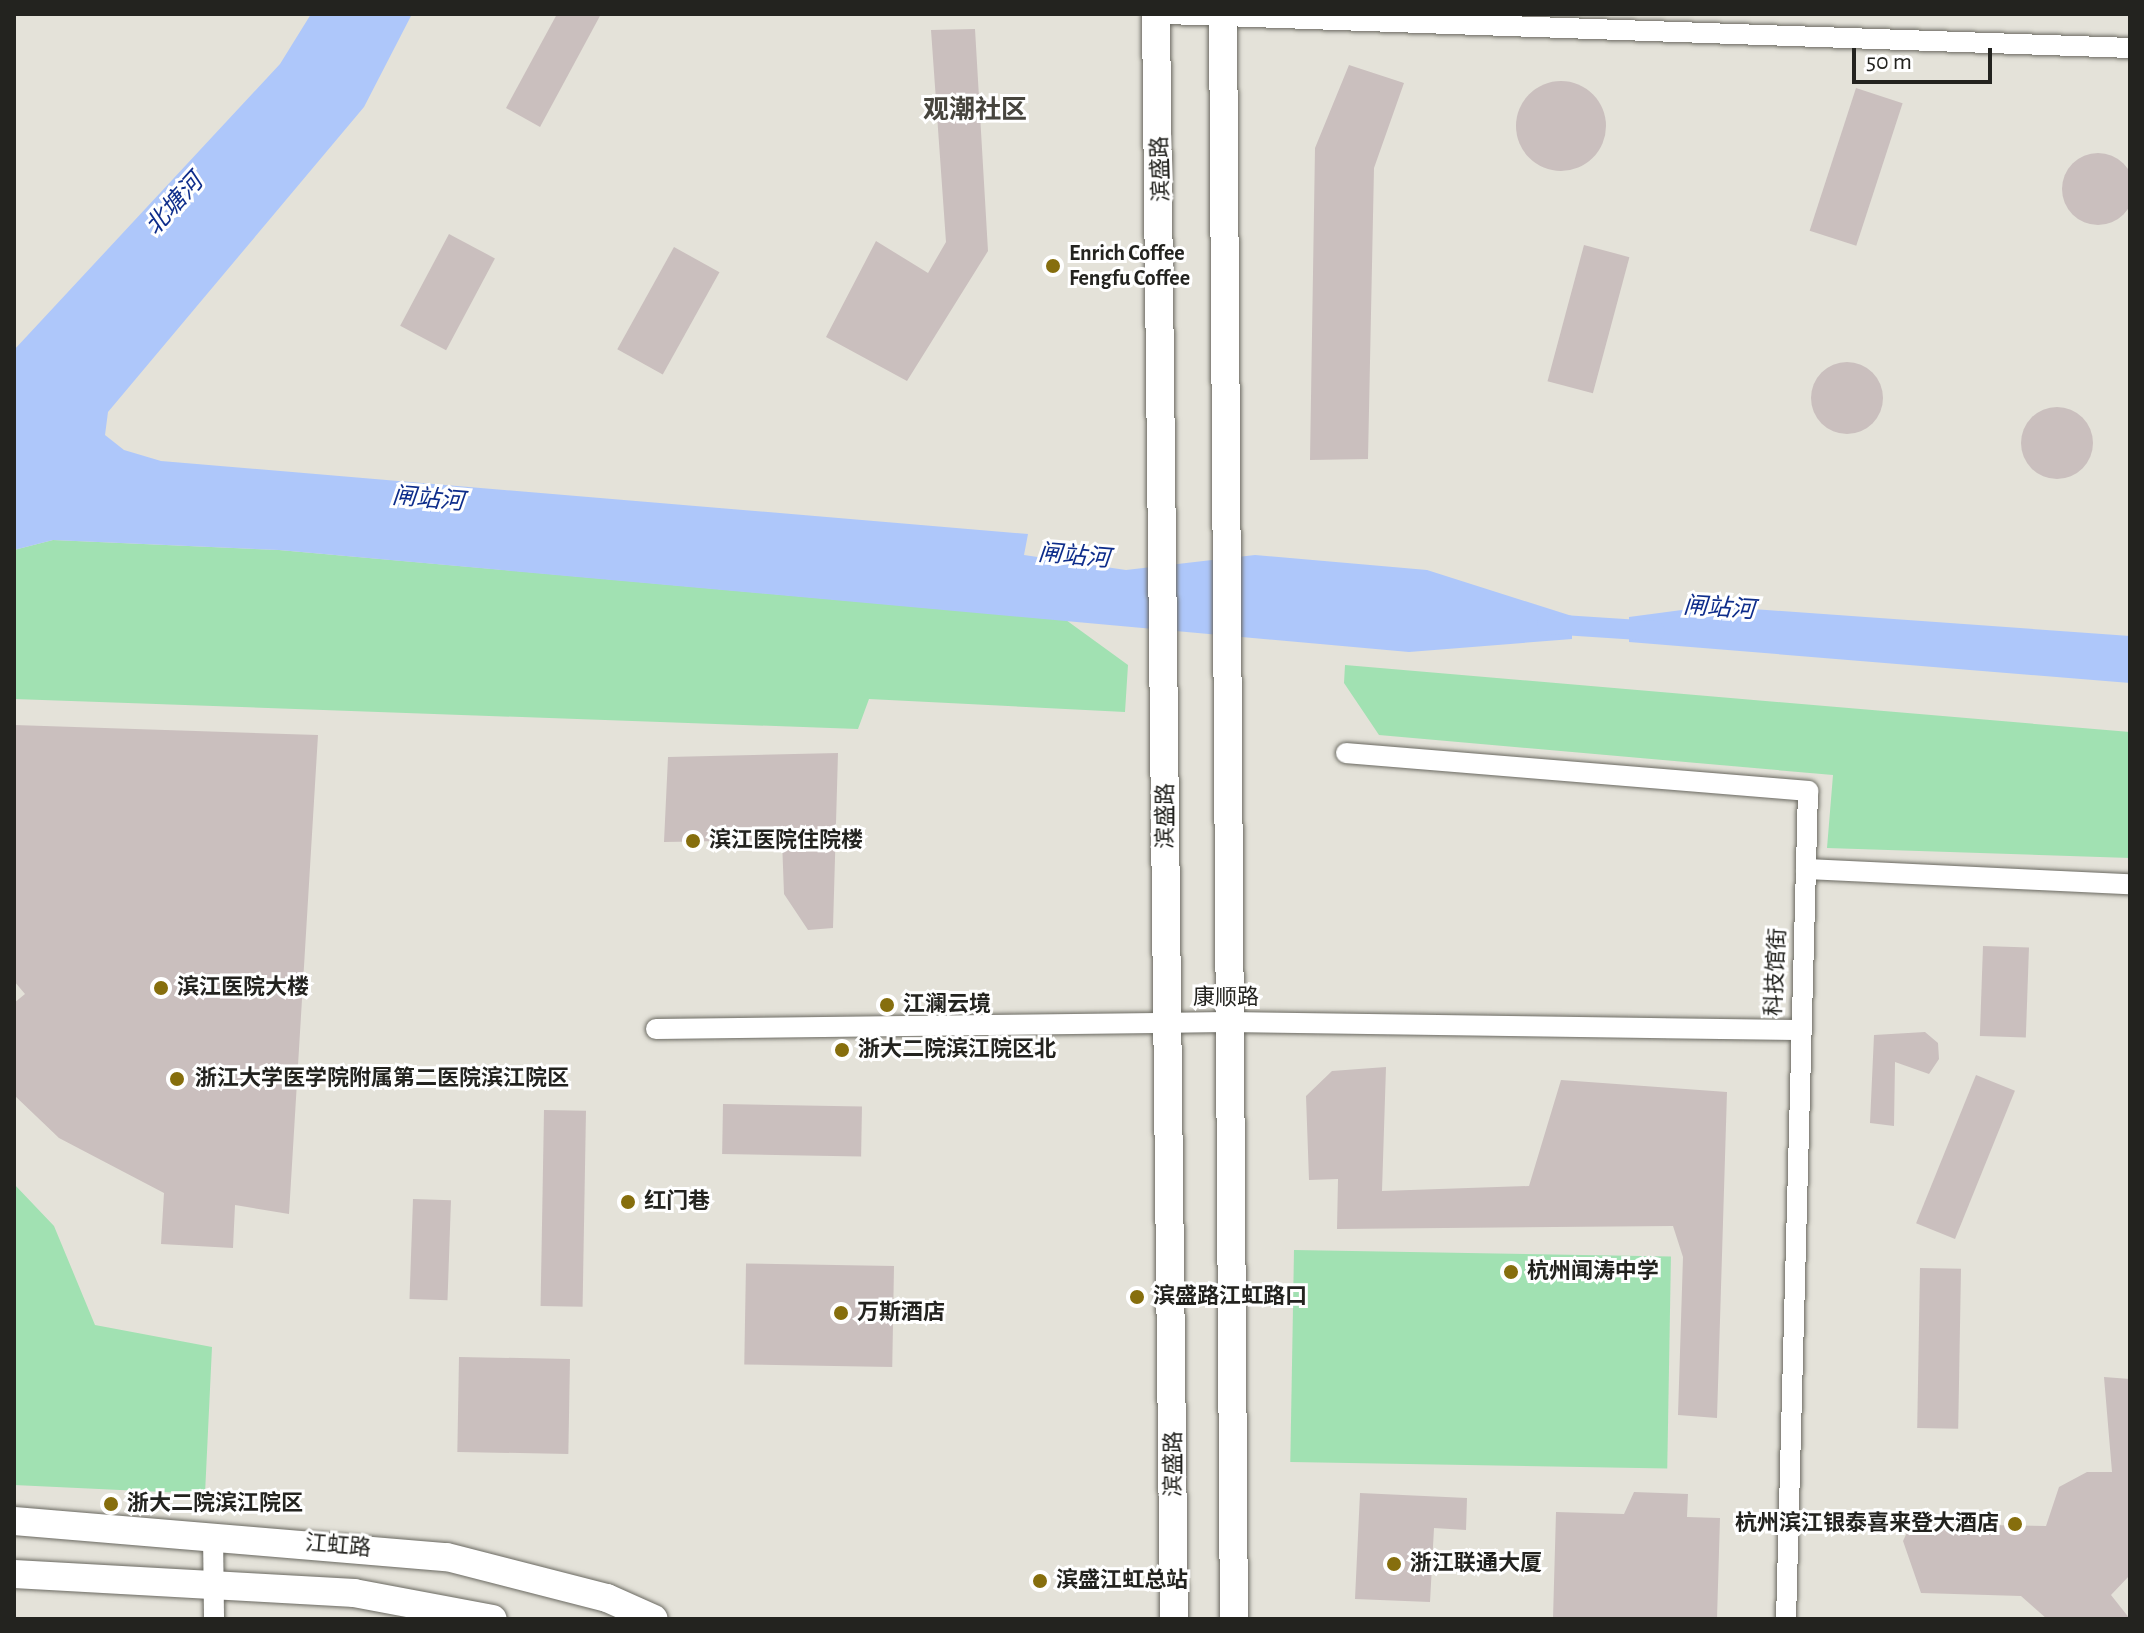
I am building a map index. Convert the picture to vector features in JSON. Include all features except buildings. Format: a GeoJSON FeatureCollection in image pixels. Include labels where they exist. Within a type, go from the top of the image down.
{"type":"FeatureCollection","features":[{"type":"Feature","properties":{"kind":"main road","name":"滨盛路"},"geometry":{"type":"LineString","coordinates":[[1156,14],[1163,232],[1166,1023],[1174,1619]]}},
{"type":"Feature","properties":{"kind":"main road"},"geometry":{"type":"LineString","coordinates":[[1223,15],[1224,934],[1234,1619]]}},
{"type":"Feature","properties":{"kind":"main road","name":"江虹路"},"geometry":{"type":"LineString","coordinates":[[14,1521],[213,1534],[447,1557],[607,1598],[654,1619]]}},
{"type":"Feature","properties":{"kind":"main road","name":"江虹路"},"geometry":{"type":"LineString","coordinates":[[14,1574],[216,1581],[354,1593],[493,1619]]}},
{"type":"Feature","properties":{"kind":"street"},"geometry":{"type":"LineString","coordinates":[[1167,14],[1447,17],[2130,48]]}},
{"type":"Feature","properties":{"kind":"street","name":"科技馆街"},"geometry":{"type":"LineString","coordinates":[[1346,753],[1808,791],[1796,1030],[1786,1619]]}},
{"type":"Feature","properties":{"kind":"street"},"geometry":{"type":"LineString","coordinates":[[1806,869],[2130,884]]}},
{"type":"Feature","properties":{"kind":"street","name":"康顺路"},"geometry":{"type":"LineString","coordinates":[[656,1029],[1227,1022],[1796,1030]]}},
{"type":"Feature","properties":{"kind":"street"},"geometry":{"type":"LineString","coordinates":[[213,1534],[216,1581],[214,1619]]}},
{"type":"Feature","properties":{"kind":"green space"},"geometry":{"type":"Polygon","coordinates":[[[53,540],[279,550],[1066,620],[1128,665],[1125,712],[869,699],[858,729],[14,699],[14,550],[53,540]]]}},
{"type":"Feature","properties":{"kind":"green space"},"geometry":{"type":"Polygon","coordinates":[[[1345,665],[2130,732],[2130,858],[1827,848],[1833,775],[1379,735],[1344,683],[1345,665]]]}},
{"type":"Feature","properties":{"kind":"green space"},"geometry":{"type":"Polygon","coordinates":[[[14,1184],[54,1226],[95,1325],[212,1347],[205,1494],[14,1485],[14,1184]]]}},
{"type":"Feature","properties":{"kind":"green space"},"geometry":{"type":"Polygon","coordinates":[[[1294,1250],[1671,1257],[1667,1469],[1290,1462],[1294,1250]]]}},
{"type":"Feature","properties":{"kind":"water","name":"北塘河"},"geometry":{"type":"Polygon","coordinates":[[[311,14],[412,14],[364,107],[108,412],[105,435],[124,450],[161,461],[1028,534],[1024,555],[1126,570],[1255,555],[1427,570],[1572,616],[1572,639],[1409,652],[279,550],[53,540],[14,550],[14,350],[280,64],[311,14]]]}},
{"type":"Feature","properties":{"kind":"water"},"geometry":{"type":"Polygon","coordinates":[[[1712,606],[2130,636],[2130,683],[1629,642],[1629,617],[1712,606]]]}},
{"type":"Feature","properties":{"kind":"waterway","name":"闸站河"},"geometry":{"type":"LineString","coordinates":[[1547,624],[1655,631]]}},
{"type":"Feature","properties":{"kind":"place","name":"Enrich Coffee Fengfu Coffee"},"geometry":{"type":"Point","coordinates":[1053,266]}},
{"type":"Feature","properties":{"kind":"place","name":"滨江医院住院楼"},"geometry":{"type":"Point","coordinates":[693,841]}},
{"type":"Feature","properties":{"kind":"place","name":"滨江医院大楼"},"geometry":{"type":"Point","coordinates":[161,988]}},
{"type":"Feature","properties":{"kind":"place","name":"江澜云境"},"geometry":{"type":"Point","coordinates":[887,1005]}},
{"type":"Feature","properties":{"kind":"place","name":"浙大二院滨江院区北"},"geometry":{"type":"Point","coordinates":[842,1050]}},
{"type":"Feature","properties":{"kind":"place","name":"浙江大学医学院附属第二医院滨江院区"},"geometry":{"type":"Point","coordinates":[177,1079]}},
{"type":"Feature","properties":{"kind":"place","name":"红门巷"},"geometry":{"type":"Point","coordinates":[628,1202]}},
{"type":"Feature","properties":{"kind":"place","name":"杭州闻涛中学"},"geometry":{"type":"Point","coordinates":[1511,1272]}},
{"type":"Feature","properties":{"kind":"place","name":"滨盛路江虹路口"},"geometry":{"type":"Point","coordinates":[1137,1297]}},
{"type":"Feature","properties":{"kind":"place","name":"万斯酒店"},"geometry":{"type":"Point","coordinates":[841,1313]}},
{"type":"Feature","properties":{"kind":"place","name":"浙大二院滨江院区"},"geometry":{"type":"Point","coordinates":[111,1504]}},
{"type":"Feature","properties":{"kind":"place","name":"杭州滨江银泰喜来登大酒店"},"geometry":{"type":"Point","coordinates":[2015,1524]}},
{"type":"Feature","properties":{"kind":"place","name":"浙江联通大厦"},"geometry":{"type":"Point","coordinates":[1394,1564]}},
{"type":"Feature","properties":{"kind":"place","name":"滨盛江虹总站"},"geometry":{"type":"Point","coordinates":[1040,1581]}},
{"type":"Feature","properties":{"kind":"district","name":"观潮社区"},"geometry":{"type":"Point","coordinates":[975,111]}}]}
